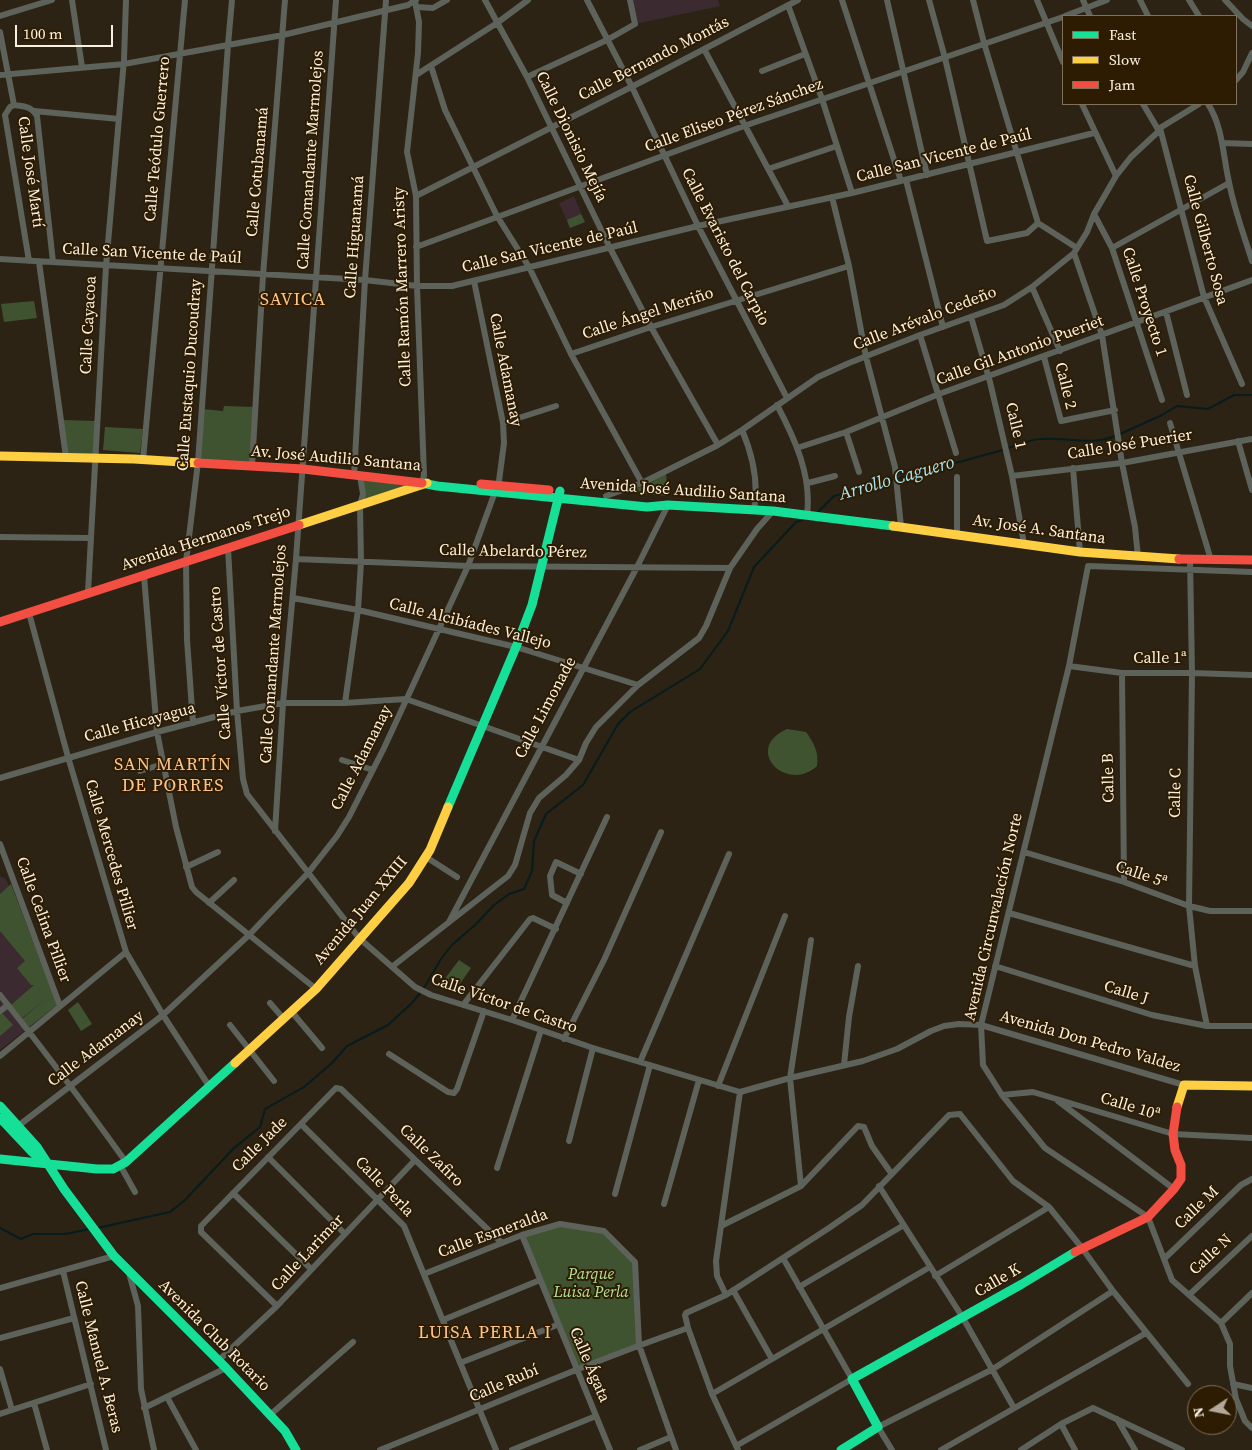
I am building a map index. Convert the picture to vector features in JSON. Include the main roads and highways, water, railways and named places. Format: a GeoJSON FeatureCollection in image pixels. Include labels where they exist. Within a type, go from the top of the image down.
{"type":"FeatureCollection","features":[{"type":"Feature","properties":{"kind":"main road","name":"Av. José Audilio Santana"},"geometry":{"type":"LineString","coordinates":[[0,456],[198,462],[303,469],[422,483]]}},
{"type":"Feature","properties":{"kind":"main road","name":"Avenida José Audilio Santana"},"geometry":{"type":"LineString","coordinates":[[422,483],[437,486],[497,488],[559,494],[647,507],[668,504],[773,511],[822,517]]}},
{"type":"Feature","properties":{"kind":"main road","name":"Avenida Hermanos Trejo"},"geometry":{"type":"LineString","coordinates":[[0,622],[422,483]]}},
{"type":"Feature","properties":{"kind":"main road"},"geometry":{"type":"LineString","coordinates":[[559,494],[606,496],[668,504]]}},
{"type":"Feature","properties":{"kind":"main road","name":"Avenida Juan XXIII"},"geometry":{"type":"LineString","coordinates":[[48,1165],[97,1170],[113,1168],[123,1164],[316,989],[409,883],[430,850],[516,647],[532,605],[559,494]]}},
{"type":"Feature","properties":{"kind":"main road","name":"Av. José A. Santana"},"geometry":{"type":"LineString","coordinates":[[822,517],[1080,552],[1190,560],[1252,560]]}},
{"type":"Feature","properties":{"kind":"main road","name":"Avenida Don Pedro Valdez"},"geometry":{"type":"LineString","coordinates":[[1184,1085],[1252,1086]]}},
{"type":"Feature","properties":{"kind":"main road","name":"Calle K"},"geometry":{"type":"LineString","coordinates":[[841,1450],[878,1427],[852,1379],[1082,1248],[1148,1217],[1181,1179],[1182,1173],[1175,1150],[1173,1134],[1176,1109],[1184,1085]]}},
{"type":"Feature","properties":{"kind":"main road"},"geometry":{"type":"LineString","coordinates":[[0,1106],[37,1147],[48,1165]]}},
{"type":"Feature","properties":{"kind":"main road"},"geometry":{"type":"LineString","coordinates":[[0,1118],[31,1151],[48,1165]]}},
{"type":"Feature","properties":{"kind":"main road"},"geometry":{"type":"LineString","coordinates":[[0,1159],[48,1165]]}},
{"type":"Feature","properties":{"kind":"main road","name":"Avenida Club Rotario"},"geometry":{"type":"LineString","coordinates":[[48,1165],[114,1256],[226,1368],[285,1431],[296,1450]]}},
{"type":"Feature","properties":{"kind":"waterway","name":"Arrollo Caguero"},"geometry":{"type":"LineString","coordinates":[[1120,434],[1177,406],[1208,409],[1234,395],[1252,395]]}},
{"type":"Feature","properties":{"kind":"waterway","name":"Arrollo Caguero"},"geometry":{"type":"LineString","coordinates":[[1008,448],[1037,439],[1088,441],[1115,436]]}},
{"type":"Feature","properties":{"kind":"waterway","name":"Arrollo Caguero"},"geometry":{"type":"LineString","coordinates":[[818,512],[834,496],[1003,450]]}},
{"type":"Feature","properties":{"kind":"waterway"},"geometry":{"type":"LineString","coordinates":[[424,988],[441,959],[452,945],[494,905],[509,894],[524,889],[532,871],[534,841],[546,814],[583,785],[618,724],[630,712],[700,669],[728,631],[754,567],[796,522],[803,520]]}},
{"type":"Feature","properties":{"kind":"waterway"},"geometry":{"type":"LineString","coordinates":[[97,1228],[170,1212],[184,1201],[234,1148],[260,1127],[265,1109],[304,1087],[332,1063],[347,1046],[388,1025],[421,992]]}},
{"type":"Feature","properties":{"kind":"waterway"},"geometry":{"type":"LineString","coordinates":[[0,1228],[21,1239],[33,1234],[65,1234],[90,1229]]}},
{"type":"Feature","properties":{"kind":"district","name":"SAVICA"},"geometry":{"type":"Point","coordinates":[293,300]}},
{"type":"Feature","properties":{"kind":"district","name":"SAN MARTÍN DE PORRES"},"geometry":{"type":"Point","coordinates":[173,775]}},
{"type":"Feature","properties":{"kind":"district","name":"LUISA PERLA I"},"geometry":{"type":"Point","coordinates":[485,1333]}},
{"type":"Feature","properties":{"kind":"park label","name":"Parque Luisa Perla"},"geometry":{"type":"Point","coordinates":[591,1284]}}]}
